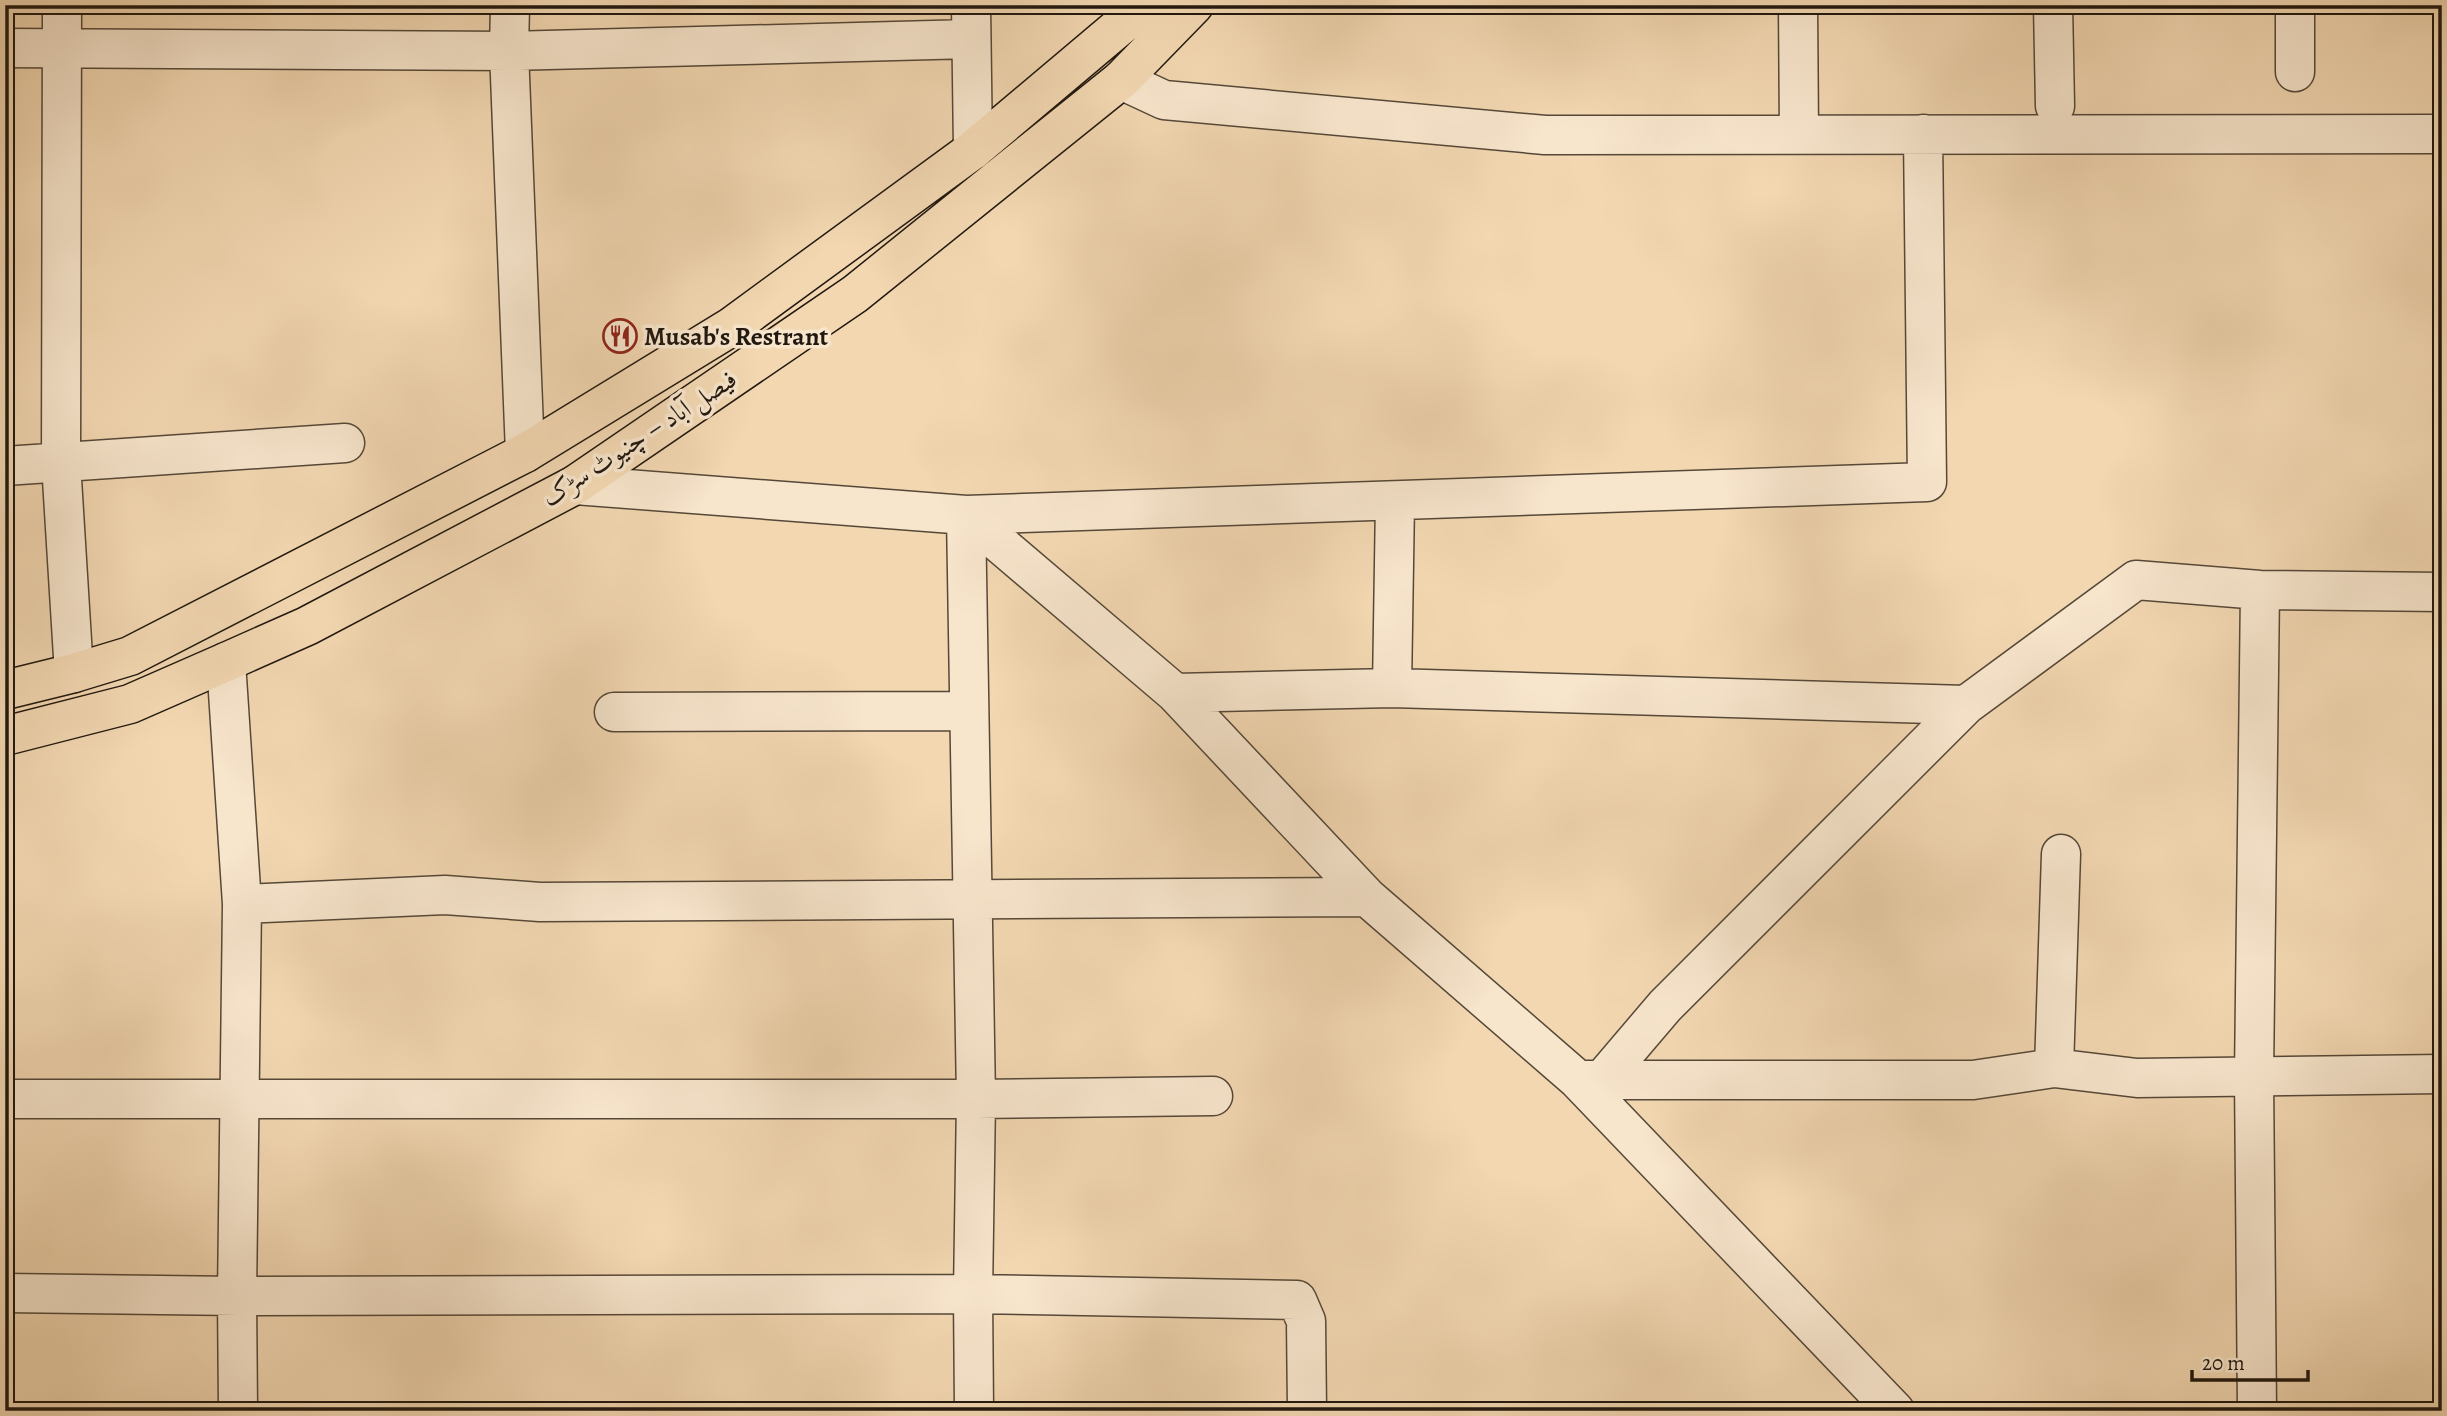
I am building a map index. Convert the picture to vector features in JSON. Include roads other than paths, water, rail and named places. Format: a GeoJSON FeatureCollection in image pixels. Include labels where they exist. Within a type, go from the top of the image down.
{"type":"FeatureCollection","features":[{"type":"Feature","properties":{"kind":"highway","name":"فیصل آباد – چنیوٹ سڑک"},"geometry":{"type":"LineString","coordinates":[[5,690],[130,656],[525,453],[731,327],[973,150],[1145,5]]}},
{"type":"Feature","properties":{"kind":"highway","name":"فیصل آباد – چنیوٹ سڑک"},"geometry":{"type":"LineString","coordinates":[[5,736],[130,704],[226,663],[307,626],[575,485],[855,293],[1121,80],[1194,5]]}},
{"type":"Feature","properties":{"kind":"street"},"geometry":{"type":"LineString","coordinates":[[62,5],[61,463],[74,673]]}},
{"type":"Feature","properties":{"kind":"street"},"geometry":{"type":"LineString","coordinates":[[510,5],[509,51],[525,453]]}},
{"type":"Feature","properties":{"kind":"street"},"geometry":{"type":"LineString","coordinates":[[1798,5],[1799,134]]}},
{"type":"Feature","properties":{"kind":"street"},"geometry":{"type":"LineString","coordinates":[[2053,5],[2055,106]]}},
{"type":"Feature","properties":{"kind":"street"},"geometry":{"type":"LineString","coordinates":[[2295,5],[2295,72]]}},
{"type":"Feature","properties":{"kind":"street"},"geometry":{"type":"LineString","coordinates":[[5,48],[509,51],[971,22],[973,150]]}},
{"type":"Feature","properties":{"kind":"street"},"geometry":{"type":"LineString","coordinates":[[1121,80],[1164,100],[1545,135],[2437,134]]}},
{"type":"Feature","properties":{"kind":"street"},"geometry":{"type":"LineString","coordinates":[[575,485],[965,515],[1927,482],[1923,134]]}},
{"type":"Feature","properties":{"kind":"street"},"geometry":{"type":"LineString","coordinates":[[5,466],[345,443]]}},
{"type":"Feature","properties":{"kind":"street"},"geometry":{"type":"LineString","coordinates":[[1392,688],[1395,501]]}},
{"type":"Feature","properties":{"kind":"street"},"geometry":{"type":"LineString","coordinates":[[965,515],[1175,693],[1367,897],[1590,1080],[1895,1411]]}},
{"type":"Feature","properties":{"kind":"street"},"geometry":{"type":"LineString","coordinates":[[965,515],[976,1099],[974,1411]]}},
{"type":"Feature","properties":{"kind":"street"},"geometry":{"type":"LineString","coordinates":[[1590,1080],[1966,705],[2136,580],[2260,590],[2442,592]]}},
{"type":"Feature","properties":{"kind":"street"},"geometry":{"type":"LineString","coordinates":[[2257,1411],[2254,1076],[2260,590]]}},
{"type":"Feature","properties":{"kind":"street"},"geometry":{"type":"LineString","coordinates":[[226,663],[243,904],[237,1296],[238,1411]]}},
{"type":"Feature","properties":{"kind":"street"},"geometry":{"type":"LineString","coordinates":[[1175,693],[1392,688],[1966,705]]}},
{"type":"Feature","properties":{"kind":"street"},"geometry":{"type":"LineString","coordinates":[[614,712],[969,711]]}},
{"type":"Feature","properties":{"kind":"street"},"geometry":{"type":"LineString","coordinates":[[2053,1068],[2061,854]]}},
{"type":"Feature","properties":{"kind":"street"},"geometry":{"type":"LineString","coordinates":[[243,904],[445,895],[540,902],[1367,897]]}},
{"type":"Feature","properties":{"kind":"street"},"geometry":{"type":"LineString","coordinates":[[1590,1080],[1973,1080],[2053,1068],[2137,1078],[2442,1074]]}},
{"type":"Feature","properties":{"kind":"street"},"geometry":{"type":"LineString","coordinates":[[5,1099],[976,1099],[1213,1096]]}},
{"type":"Feature","properties":{"kind":"street"},"geometry":{"type":"LineString","coordinates":[[5,1293],[237,1296],[973,1294],[1297,1300],[1306,1321],[1307,1411]]}},
{"type":"Feature","properties":{"kind":"place","name":"Musab's Restrant"},"geometry":{"type":"Point","coordinates":[620,336]}}]}
